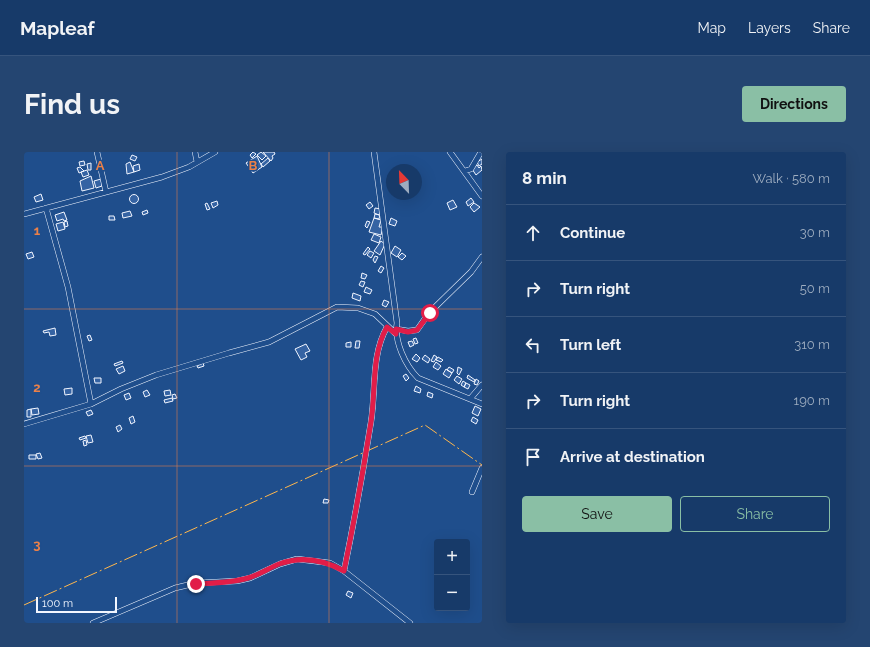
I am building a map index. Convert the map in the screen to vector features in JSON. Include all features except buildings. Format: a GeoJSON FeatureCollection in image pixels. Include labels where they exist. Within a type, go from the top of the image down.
{"type":"FeatureCollection","features":[{"type":"Feature","properties":{"kind":"street"},"geometry":{"type":"LineString","coordinates":[[97,152],[106,192]]}},
{"type":"Feature","properties":{"kind":"street"},"geometry":{"type":"LineString","coordinates":[[195,152],[198,162]]}},
{"type":"Feature","properties":{"kind":"street"},"geometry":{"type":"LineString","coordinates":[[24,214],[162,177],[198,162],[215,152]]}},
{"type":"Feature","properties":{"kind":"street"},"geometry":{"type":"LineString","coordinates":[[374,152],[397,323],[396,332],[398,343],[411,372],[418,378],[482,404]]}},
{"type":"Feature","properties":{"kind":"street"},"geometry":{"type":"LineString","coordinates":[[450,152],[482,196]]}},
{"type":"Feature","properties":{"kind":"street"},"geometry":{"type":"LineString","coordinates":[[465,171],[471,169],[482,152]]}},
{"type":"Feature","properties":{"kind":"street"},"geometry":{"type":"LineString","coordinates":[[46,208],[68,288],[91,404]]}},
{"type":"Feature","properties":{"kind":"street"},"geometry":{"type":"LineString","coordinates":[[24,424],[91,404],[121,389],[156,375],[269,342],[337,307],[358,308],[375,314],[382,319],[387,327],[396,332],[417,330],[430,313],[471,272],[482,257]]}},
{"type":"Feature","properties":{"kind":"street"},"geometry":{"type":"LineString","coordinates":[[344,571],[372,420],[376,365],[381,342],[387,327]]}},
{"type":"Feature","properties":{"kind":"street"},"geometry":{"type":"LineString","coordinates":[[470,399],[482,384]]}},
{"type":"Feature","properties":{"kind":"street"},"geometry":{"type":"LineString","coordinates":[[472,492],[482,468]]}},
{"type":"Feature","properties":{"kind":"street"},"geometry":{"type":"LineString","coordinates":[[93,623],[175,588],[196,584],[237,581],[250,578],[280,564],[297,559],[330,563],[344,571],[410,623]]}},
{"type":"Feature","properties":{"kind":"power"},"geometry":{"type":"LineString","coordinates":[[24,605],[425,425],[482,465]]}},
{"type":"Feature","properties":{"kind":"route"},"geometry":{"type":"LineString","coordinates":[[196,584],[237,581],[250,578],[280,564],[297,559],[330,563],[344,571],[372,420],[376,365],[383,334],[387,327],[396,334],[396,329],[408,332],[417,330],[430,313]]}}]}
